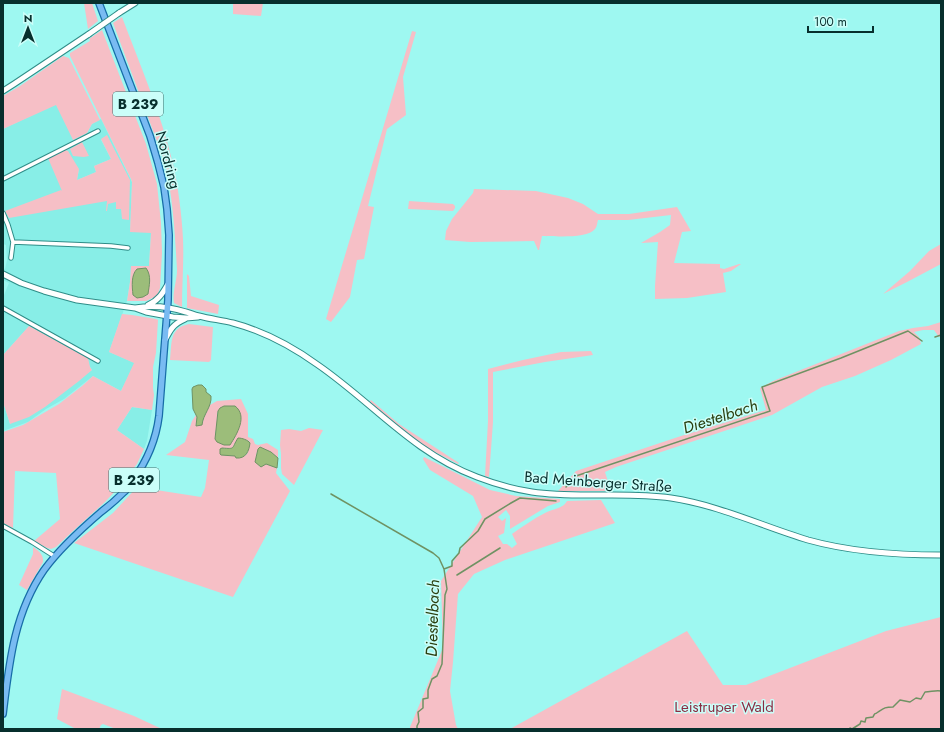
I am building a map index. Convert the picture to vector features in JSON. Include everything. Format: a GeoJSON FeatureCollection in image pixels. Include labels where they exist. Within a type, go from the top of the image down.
{"type":"FeatureCollection","features":[{"type":"Feature","properties":{"kind":"main road","name":"Nordring"},"geometry":{"type":"LineString","coordinates":[[99,3],[150,136],[164,187],[169,235],[168,283]]}},
{"type":"Feature","properties":{"kind":"main road","name":"B 239"},"geometry":{"type":"LineString","coordinates":[[3,714],[14,642],[24,608],[32,591],[54,556],[72,537],[124,492],[141,469],[149,454],[159,416],[168,283]]}},
{"type":"Feature","properties":{"kind":"street"},"geometry":{"type":"LineString","coordinates":[[3,91],[135,3]]}},
{"type":"Feature","properties":{"kind":"street"},"geometry":{"type":"LineString","coordinates":[[3,179],[98,131]]}},
{"type":"Feature","properties":{"kind":"street"},"geometry":{"type":"LineString","coordinates":[[3,213],[13,242],[11,258]]}},
{"type":"Feature","properties":{"kind":"street"},"geometry":{"type":"LineString","coordinates":[[13,242],[128,248]]}},
{"type":"Feature","properties":{"kind":"street","name":"Bad Meinberger Straße"},"geometry":{"type":"LineString","coordinates":[[3,274],[26,285],[77,300],[135,308],[166,316],[186,318],[199,316]]}},
{"type":"Feature","properties":{"kind":"street"},"geometry":{"type":"LineString","coordinates":[[146,306],[158,299],[168,283]]}},
{"type":"Feature","properties":{"kind":"street","name":"Bad Meinberger Straße"},"geometry":{"type":"LineString","coordinates":[[135,308],[146,306],[167,308],[233,323],[263,334],[290,347],[318,364],[386,420],[435,457],[475,477],[494,483],[531,492],[547,494],[628,494],[670,498],[706,506],[807,540],[831,546],[877,553],[941,555]]}},
{"type":"Feature","properties":{"kind":"street"},"geometry":{"type":"LineString","coordinates":[[3,308],[98,361]]}},
{"type":"Feature","properties":{"kind":"street"},"geometry":{"type":"LineString","coordinates":[[164,341],[171,329],[186,318]]}},
{"type":"Feature","properties":{"kind":"street"},"geometry":{"type":"LineString","coordinates":[[3,526],[54,556]]}},
{"type":"Feature","properties":{"kind":"shaded area"},"geometry":{"type":"Polygon","coordinates":[[[56,104],[87,133],[92,124],[101,119],[132,182],[130,232],[151,232],[149,266],[131,266],[127,301],[109,352],[135,363],[121,391],[93,376],[64,399],[46,409],[28,422],[3,431],[3,402],[10,424],[92,370],[89,365],[29,326],[3,355],[3,295],[9,283],[3,280],[3,268],[5,269],[7,260],[6,245],[3,244],[3,129],[56,104]],[[107,136],[101,140],[111,159],[94,166],[96,172],[77,180],[79,169],[64,194],[127,175],[107,136]]]}},
{"type":"Feature","properties":{"kind":"shaded area"},"geometry":{"type":"Polygon","coordinates":[[[146,268],[150,278],[148,294],[137,298],[133,295],[133,277],[137,269],[146,268]]]}},
{"type":"Feature","properties":{"kind":"shaded area"},"geometry":{"type":"Polygon","coordinates":[[[198,385],[202,385],[206,389],[206,392],[211,396],[211,400],[202,425],[196,426],[197,417],[193,409],[192,389],[198,385]]]}},
{"type":"Feature","properties":{"kind":"shaded area"},"geometry":{"type":"Polygon","coordinates":[[[224,406],[235,406],[241,415],[240,425],[236,436],[230,445],[224,445],[217,442],[215,439],[218,411],[224,406]]]}},
{"type":"Feature","properties":{"kind":"shaded area"},"geometry":{"type":"Polygon","coordinates":[[[132,407],[152,410],[147,441],[144,449],[117,430],[132,407]]]}},
{"type":"Feature","properties":{"kind":"shaded area"},"geometry":{"type":"Polygon","coordinates":[[[238,438],[245,439],[250,443],[248,452],[245,456],[236,458],[235,456],[220,454],[220,449],[222,448],[233,448],[238,438]]]}},
{"type":"Feature","properties":{"kind":"shaded area"},"geometry":{"type":"Polygon","coordinates":[[[260,447],[271,452],[278,458],[277,468],[266,464],[261,467],[255,462],[258,449],[260,447]]]}},
{"type":"Feature","properties":{"kind":"green space"},"geometry":{"type":"Polygon","coordinates":[[[84,3],[92,3],[98,21],[88,29],[84,3]]]}},
{"type":"Feature","properties":{"kind":"green space"},"geometry":{"type":"Polygon","coordinates":[[[233,3],[263,3],[261,16],[233,14],[233,3]]]}},
{"type":"Feature","properties":{"kind":"green space"},"geometry":{"type":"Polygon","coordinates":[[[122,17],[156,108],[175,173],[181,211],[183,239],[182,307],[174,303],[177,270],[168,176],[165,163],[113,23],[122,17]]]}},
{"type":"Feature","properties":{"kind":"green space"},"geometry":{"type":"Polygon","coordinates":[[[102,30],[146,144],[157,184],[162,253],[160,288],[157,296],[146,301],[127,301],[131,266],[149,266],[151,233],[130,232],[131,179],[70,56],[70,53],[90,41],[89,39],[102,30]]]}},
{"type":"Feature","properties":{"kind":"green space"},"geometry":{"type":"Polygon","coordinates":[[[412,31],[416,32],[403,77],[406,115],[387,129],[368,206],[374,207],[364,259],[357,260],[350,297],[331,322],[326,319],[412,31]]]}},
{"type":"Feature","properties":{"kind":"green space"},"geometry":{"type":"Polygon","coordinates":[[[63,56],[69,58],[100,120],[92,124],[87,133],[73,140],[56,105],[3,129],[3,96],[63,56]]]}},
{"type":"Feature","properties":{"kind":"green space"},"geometry":{"type":"Polygon","coordinates":[[[107,135],[130,180],[129,220],[122,219],[121,209],[116,209],[116,202],[108,204],[106,211],[107,201],[9,218],[5,211],[61,190],[62,191],[48,158],[65,150],[68,151],[79,169],[77,180],[96,172],[94,166],[111,159],[101,139],[107,135]]]}},
{"type":"Feature","properties":{"kind":"green space"},"geometry":{"type":"Polygon","coordinates":[[[82,142],[89,156],[73,156],[70,149],[82,142]]]}},
{"type":"Feature","properties":{"kind":"green space"},"geometry":{"type":"Polygon","coordinates":[[[474,189],[536,191],[568,198],[583,204],[598,214],[629,214],[677,207],[691,231],[682,232],[674,263],[720,264],[720,268],[724,269],[741,264],[731,271],[723,273],[726,292],[687,298],[655,299],[658,242],[641,243],[670,225],[671,215],[628,220],[598,220],[595,229],[591,232],[578,236],[542,236],[539,250],[534,241],[470,242],[445,240],[446,231],[452,219],[473,193],[474,189]]]}},
{"type":"Feature","properties":{"kind":"green space"},"geometry":{"type":"Polygon","coordinates":[[[409,201],[453,204],[455,208],[453,211],[408,209],[409,201]]]}},
{"type":"Feature","properties":{"kind":"green space"},"geometry":{"type":"Polygon","coordinates":[[[941,244],[941,264],[883,294],[910,271],[929,251],[941,244]]]}},
{"type":"Feature","properties":{"kind":"green space"},"geometry":{"type":"Polygon","coordinates":[[[187,274],[189,276],[191,296],[219,305],[218,314],[187,308],[187,274]]]}},
{"type":"Feature","properties":{"kind":"green space"},"geometry":{"type":"Polygon","coordinates":[[[122,314],[158,320],[156,353],[153,367],[154,395],[152,410],[132,407],[117,430],[144,449],[137,464],[105,502],[56,547],[51,549],[47,548],[34,541],[60,519],[56,473],[15,471],[13,528],[3,523],[3,432],[23,425],[59,404],[93,376],[121,391],[134,363],[109,352],[122,314]]]}},
{"type":"Feature","properties":{"kind":"green space"},"geometry":{"type":"Polygon","coordinates":[[[941,322],[941,336],[939,337],[934,330],[914,332],[919,337],[921,344],[891,360],[855,376],[822,387],[772,415],[605,472],[611,491],[558,491],[576,471],[681,436],[766,410],[760,388],[773,381],[899,331],[941,322]]]}},
{"type":"Feature","properties":{"kind":"green space"},"geometry":{"type":"Polygon","coordinates":[[[189,324],[213,327],[211,360],[209,362],[170,360],[172,342],[175,333],[178,329],[189,324]]]}},
{"type":"Feature","properties":{"kind":"green space"},"geometry":{"type":"Polygon","coordinates":[[[29,326],[88,358],[92,370],[45,407],[29,417],[10,424],[3,402],[3,355],[29,326]]]}},
{"type":"Feature","properties":{"kind":"green space"},"geometry":{"type":"Polygon","coordinates":[[[591,351],[593,355],[493,372],[493,422],[489,477],[485,476],[488,421],[488,369],[561,352],[591,351]]]}},
{"type":"Feature","properties":{"kind":"green space"},"geometry":{"type":"Polygon","coordinates":[[[241,399],[248,414],[248,437],[253,439],[255,444],[258,445],[267,443],[278,450],[278,458],[271,452],[260,447],[257,454],[257,459],[260,467],[266,464],[277,468],[276,473],[290,491],[233,597],[74,543],[113,513],[137,487],[201,497],[205,488],[209,460],[166,455],[185,442],[192,421],[196,415],[196,425],[202,424],[210,405],[217,401],[241,399]],[[224,406],[217,413],[217,428],[215,433],[234,439],[240,424],[235,406],[224,406]],[[245,440],[235,443],[231,449],[224,448],[222,455],[244,456],[247,454],[250,443],[249,441],[245,440]]]}},
{"type":"Feature","properties":{"kind":"green space"},"geometry":{"type":"Polygon","coordinates":[[[371,400],[399,424],[459,463],[458,464],[429,449],[403,431],[369,403],[371,400]]]}},
{"type":"Feature","properties":{"kind":"green space"},"geometry":{"type":"Polygon","coordinates":[[[309,428],[323,430],[294,485],[282,474],[280,445],[281,430],[289,429],[301,431],[309,428]]]}},
{"type":"Feature","properties":{"kind":"green space"},"geometry":{"type":"Polygon","coordinates":[[[424,457],[490,490],[516,496],[560,499],[560,502],[548,506],[510,529],[510,516],[506,510],[498,517],[502,521],[506,518],[504,533],[498,536],[503,544],[507,544],[512,548],[517,544],[512,534],[541,515],[563,506],[567,501],[601,500],[615,523],[505,560],[474,574],[458,594],[450,691],[458,729],[410,729],[410,727],[443,648],[441,581],[482,517],[473,496],[430,470],[423,459],[424,457]]]}},
{"type":"Feature","properties":{"kind":"green space"},"geometry":{"type":"Polygon","coordinates":[[[33,547],[41,553],[43,562],[27,590],[19,585],[33,554],[33,547]]]}},
{"type":"Feature","properties":{"kind":"green space","name":"Leistruper Wald"},"geometry":{"type":"Polygon","coordinates":[[[941,617],[941,729],[510,729],[687,631],[723,685],[746,685],[886,631],[941,617]]]}},
{"type":"Feature","properties":{"kind":"green space"},"geometry":{"type":"Polygon","coordinates":[[[62,689],[134,716],[162,729],[116,729],[103,724],[99,729],[76,729],[57,719],[62,689]]]}},
{"type":"Feature","properties":{"kind":"waterway","name":"Diestelbach"},"geometry":{"type":"LineString","coordinates":[[566,487],[576,476],[770,411],[762,387],[841,358],[908,331],[922,341]]}},
{"type":"Feature","properties":{"kind":"waterway","name":"Diestelbach"},"geometry":{"type":"LineString","coordinates":[[935,337],[941,335]]}},
{"type":"Feature","properties":{"kind":"waterway"},"geometry":{"type":"LineString","coordinates":[[331,494],[433,553],[439,558],[444,569]]}},
{"type":"Feature","properties":{"kind":"waterway","name":"Diestelbach"},"geometry":{"type":"LineString","coordinates":[[417,729],[419,722],[418,712],[423,708],[423,699],[428,698],[428,690],[432,679],[437,676],[442,664],[445,595],[447,589],[444,569],[452,566],[452,561],[459,553],[460,548],[478,531],[485,519],[511,503],[520,498],[556,501]]}},
{"type":"Feature","properties":{"kind":"waterway"},"geometry":{"type":"LineString","coordinates":[[457,575],[500,548]]}},
{"type":"Feature","properties":{"kind":"waterway"},"geometry":{"type":"LineString","coordinates":[[852,729],[860,724],[861,721],[865,722],[866,718],[873,717],[876,713],[883,709],[893,707],[900,700],[910,702],[916,698],[921,699],[925,692],[941,691]]}}]}
